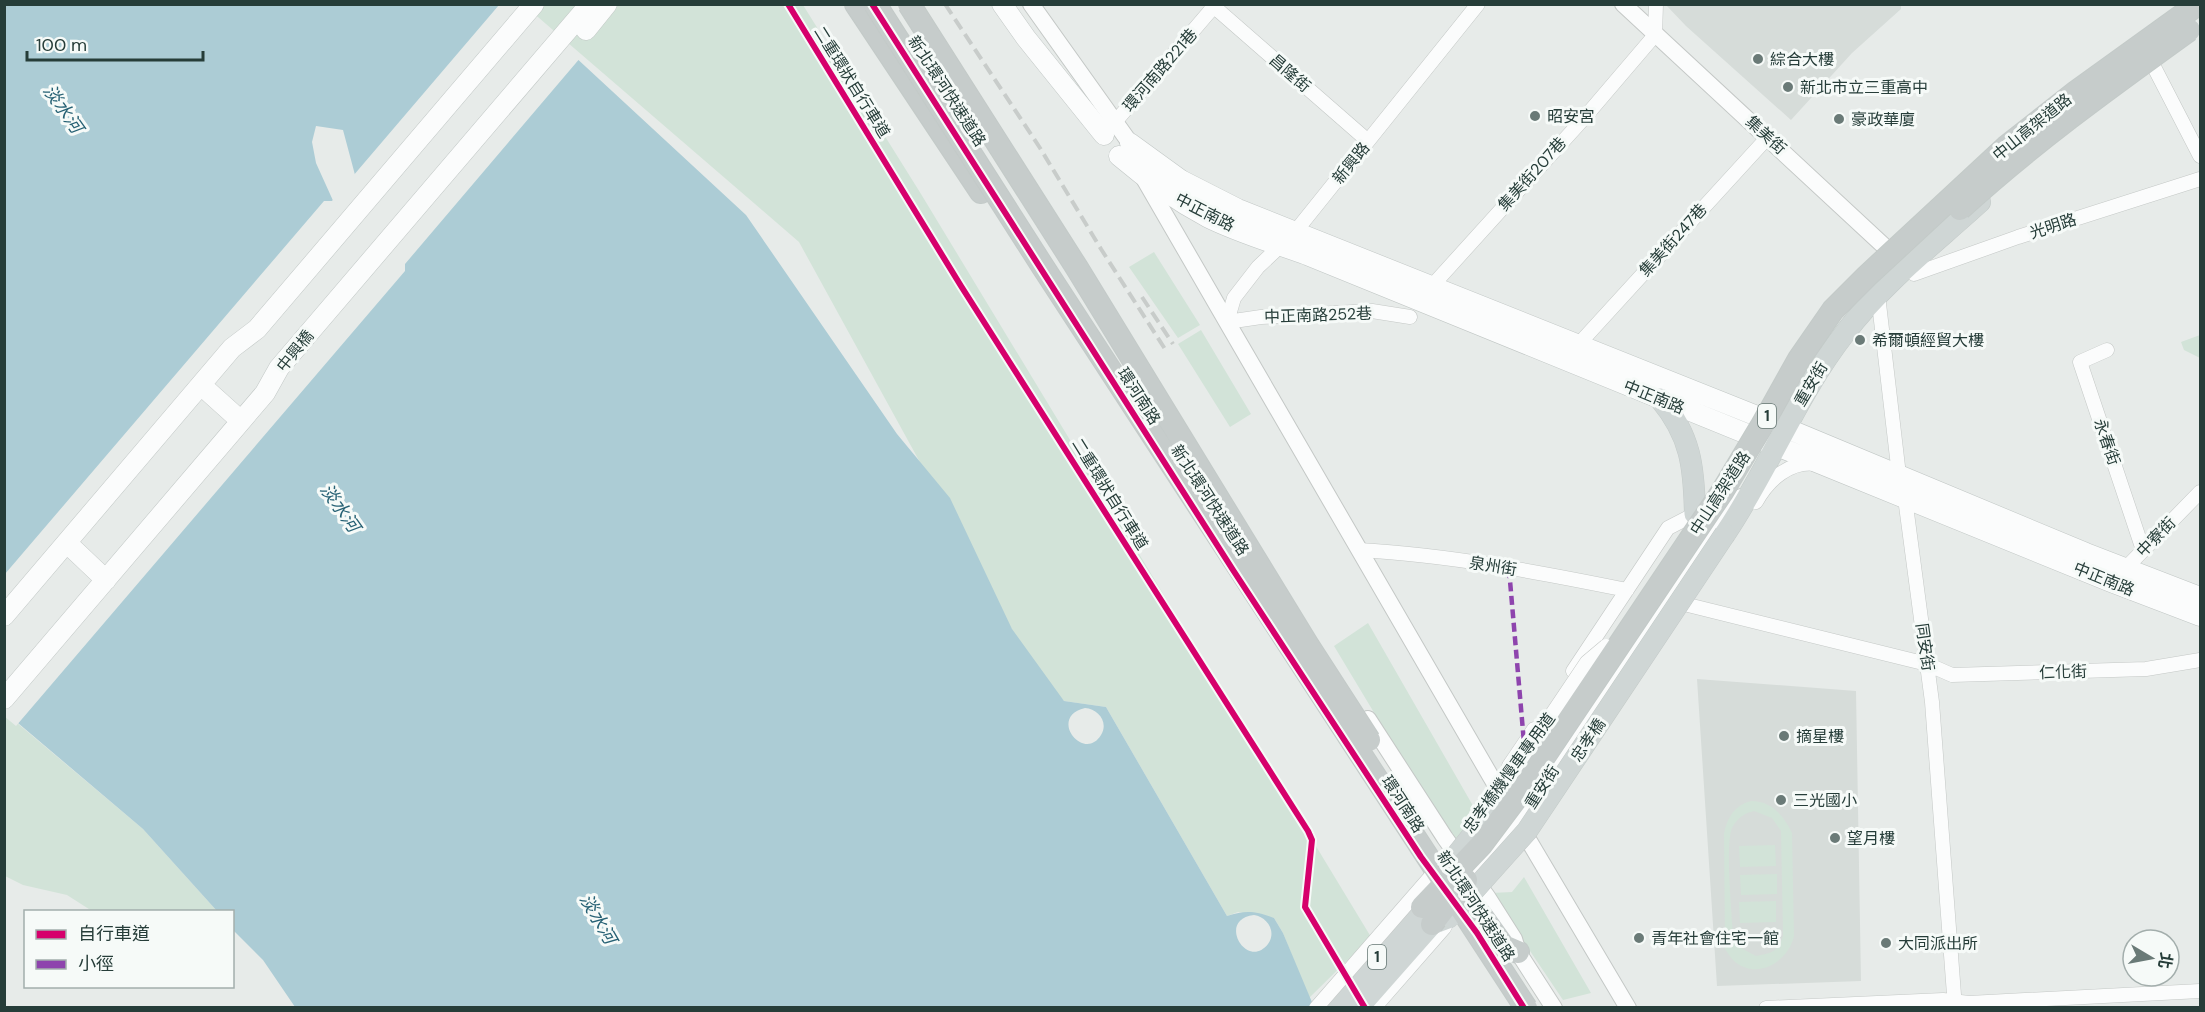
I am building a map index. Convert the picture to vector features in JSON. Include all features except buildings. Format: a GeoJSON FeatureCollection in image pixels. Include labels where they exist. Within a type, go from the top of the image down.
{"type":"FeatureCollection","features":[{"type":"Feature","properties":{"kind":"highway"},"geometry":{"type":"LineString","coordinates":[[856,4],[981,192],[1043,267]]}},
{"type":"Feature","properties":{"kind":"highway","name":"新北環河快速道路"},"geometry":{"type":"LineString","coordinates":[[873,4],[1525,1008]]}},
{"type":"Feature","properties":{"kind":"highway"},"geometry":{"type":"LineString","coordinates":[[892,4],[1270,600],[1455,881],[1504,946],[1518,952]]}},
{"type":"Feature","properties":{"kind":"highway","name":"新北環河快速道路"},"geometry":{"type":"LineString","coordinates":[[909,4],[1083,278],[1314,654],[1543,1008]]}},
{"type":"Feature","properties":{"kind":"highway","name":"中山高架道路"},"geometry":{"type":"LineString","coordinates":[[1434,916],[1722,492],[1757,436],[1799,359],[1833,310],[1998,153],[2076,92],[2198,4]]}},
{"type":"Feature","properties":{"kind":"highway","name":"中山高架道路"},"geometry":{"type":"LineString","coordinates":[[1434,916],[1526,807],[1746,483],[1809,370],[1843,322],[1876,287],[2014,161],[2087,104],[2200,22]]}},
{"type":"Feature","properties":{"kind":"main road"},"geometry":{"type":"LineString","coordinates":[[4,616],[232,348],[245,324],[517,4]]}},
{"type":"Feature","properties":{"kind":"main road"},"geometry":{"type":"LineString","coordinates":[[232,348],[257,329],[534,4]]}},
{"type":"Feature","properties":{"kind":"main road","name":"中興橋"},"geometry":{"type":"LineString","coordinates":[[4,699],[266,393],[279,369],[590,4]]}},
{"type":"Feature","properties":{"kind":"main road"},"geometry":{"type":"LineString","coordinates":[[266,393],[289,377],[607,4]]}},
{"type":"Feature","properties":{"kind":"main road"},"geometry":{"type":"LineString","coordinates":[[1002,4],[1026,38],[1110,128]]}},
{"type":"Feature","properties":{"kind":"main road","name":"重安街"},"geometry":{"type":"LineString","coordinates":[[1695,514],[1726,470],[1782,369],[1825,307],[1885,247],[2010,132],[2074,82],[2184,4]]}},
{"type":"Feature","properties":{"kind":"main road","name":"重安街"},"geometry":{"type":"LineString","coordinates":[[1766,478],[1781,437],[1828,356],[1878,295],[2022,165],[2200,31]]}},
{"type":"Feature","properties":{"kind":"main road","name":"中正南路"},"geometry":{"type":"LineString","coordinates":[[1124,149],[1142,175],[1174,198],[1208,217],[1288,238],[1432,286],[1578,345],[1781,437],[1899,475],[2118,575],[2200,616]]}},
{"type":"Feature","properties":{"kind":"main road","name":"中正南路"},"geometry":{"type":"LineString","coordinates":[[1124,149],[1155,162],[1209,195],[1288,238],[1660,399],[1752,425]]}},
{"type":"Feature","properties":{"kind":"main road"},"geometry":{"type":"LineString","coordinates":[[201,385],[242,421]]}},
{"type":"Feature","properties":{"kind":"main road"},"geometry":{"type":"LineString","coordinates":[[1660,399],[1674,415],[1689,450],[1694,470],[1695,514]]}},
{"type":"Feature","properties":{"kind":"main road","name":"中正南路"},"geometry":{"type":"LineString","coordinates":[[1781,437],[1822,465],[1905,498],[2118,575],[2200,597]]}},
{"type":"Feature","properties":{"kind":"main road","name":"忠孝橋"},"geometry":{"type":"LineString","coordinates":[[1333,1008],[1527,831],[1725,534],[1766,478]]}},
{"type":"Feature","properties":{"kind":"main road","name":"忠孝橋"},"geometry":{"type":"LineString","coordinates":[[1358,1008],[1434,916],[1442,873],[1500,802],[1695,514]]}},
{"type":"Feature","properties":{"kind":"main road"},"geometry":{"type":"LineString","coordinates":[[67,543],[106,580]]}},
{"type":"Feature","properties":{"kind":"street","name":"環河南路"},"geometry":{"type":"LineString","coordinates":[[873,4],[1233,570],[1455,881]]}},
{"type":"Feature","properties":{"kind":"street","name":"環河南路"},"geometry":{"type":"LineString","coordinates":[[916,4],[1281,585],[1445,838],[1455,881]]}},
{"type":"Feature","properties":{"kind":"street"},"geometry":{"type":"LineString","coordinates":[[1013,4],[1078,95],[1110,128]]}},
{"type":"Feature","properties":{"kind":"street"},"geometry":{"type":"LineString","coordinates":[[1031,4],[1124,149]]}},
{"type":"Feature","properties":{"kind":"street","name":"新興路"},"geometry":{"type":"LineString","coordinates":[[1227,322],[1234,298],[1258,267],[1288,238],[1478,4]]}},
{"type":"Feature","properties":{"kind":"street","name":"集美街"},"geometry":{"type":"LineString","coordinates":[[1623,4],[1908,268]]}},
{"type":"Feature","properties":{"kind":"street"},"geometry":{"type":"LineString","coordinates":[[1654,35],[1656,4]]}},
{"type":"Feature","properties":{"kind":"street","name":"環河南路221巷"},"geometry":{"type":"LineString","coordinates":[[1110,128],[1214,5]]}},
{"type":"Feature","properties":{"kind":"street","name":"昌隆街"},"geometry":{"type":"LineString","coordinates":[[1214,5],[1368,141]]}},
{"type":"Feature","properties":{"kind":"street"},"geometry":{"type":"LineString","coordinates":[[2143,34],[2153,65],[2200,156]]}},
{"type":"Feature","properties":{"kind":"street","name":"集美街207巷"},"geometry":{"type":"LineString","coordinates":[[1432,286],[1585,117],[1654,35]]}},
{"type":"Feature","properties":{"kind":"street"},"geometry":{"type":"LineString","coordinates":[[913,69],[944,48]]}},
{"type":"Feature","properties":{"kind":"street","name":"集美街247巷"},"geometry":{"type":"LineString","coordinates":[[1578,345],[1768,137]]}},
{"type":"Feature","properties":{"kind":"street"},"geometry":{"type":"LineString","coordinates":[[1142,175],[1508,806],[1628,1008]]}},
{"type":"Feature","properties":{"kind":"street","name":"光明路"},"geometry":{"type":"LineString","coordinates":[[1908,268],[1914,274],[2018,237],[2200,179]]}},
{"type":"Feature","properties":{"kind":"street","name":"同安街"},"geometry":{"type":"LineString","coordinates":[[1878,295],[1899,475],[1905,498],[1932,702],[1955,1004]]}},
{"type":"Feature","properties":{"kind":"street","name":"中正南路252巷"},"geometry":{"type":"LineString","coordinates":[[1227,322],[1261,317],[1372,311],[1410,317]]}},
{"type":"Feature","properties":{"kind":"street","name":"永春街"},"geometry":{"type":"LineString","coordinates":[[2107,350],[2080,362],[2143,550]]}},
{"type":"Feature","properties":{"kind":"street","name":"重安街"},"geometry":{"type":"LineString","coordinates":[[1455,881],[1491,857],[1518,823],[1717,523],[1766,478],[1798,465],[1822,465]]}},
{"type":"Feature","properties":{"kind":"street","name":"重安街"},"geometry":{"type":"LineString","coordinates":[[1455,881],[1476,845],[1508,806],[1714,500],[1726,470]]}},
{"type":"Feature","properties":{"kind":"street","name":"重安街"},"geometry":{"type":"LineString","coordinates":[[1518,823],[1540,821],[1649,666],[1766,478]]}},
{"type":"Feature","properties":{"kind":"street","name":"中寮街"},"geometry":{"type":"LineString","coordinates":[[2118,575],[2200,492]]}},
{"type":"Feature","properties":{"kind":"street","name":"重安街"},"geometry":{"type":"LineString","coordinates":[[1508,806],[1509,766],[1668,528],[1695,514]]}},
{"type":"Feature","properties":{"kind":"street","name":"泉州街"},"geometry":{"type":"LineString","coordinates":[[1359,550],[1401,552],[1627,590]]}},
{"type":"Feature","properties":{"kind":"street"},"geometry":{"type":"LineString","coordinates":[[1688,606],[1927,664]]}},
{"type":"Feature","properties":{"kind":"street","name":"忠孝橋機慢車專用道"},"geometry":{"type":"LineString","coordinates":[[1316,1008],[1478,820],[1497,796],[1587,662],[1606,646]]}},
{"type":"Feature","properties":{"kind":"street","name":"仁化街"},"geometry":{"type":"LineString","coordinates":[[1927,664],[1952,675],[2146,669],[2200,660]]}},
{"type":"Feature","properties":{"kind":"street"},"geometry":{"type":"LineString","coordinates":[[1539,722],[1587,755]]}},
{"type":"Feature","properties":{"kind":"street"},"geometry":{"type":"LineString","coordinates":[[1455,881],[1477,933],[1525,1008]]}},
{"type":"Feature","properties":{"kind":"street"},"geometry":{"type":"LineString","coordinates":[[1374,1008],[1444,928],[1434,916]]}},
{"type":"Feature","properties":{"kind":"street"},"geometry":{"type":"LineString","coordinates":[[1518,952],[1554,1008]]}},
{"type":"Feature","properties":{"kind":"street"},"geometry":{"type":"LineString","coordinates":[[1766,1008],[1943,1000],[1955,1004],[2200,992]]}},
{"type":"Feature","properties":{"kind":"shaded area","name":"新北市立三重高中"},"geometry":{"type":"Polygon","coordinates":[[[1666,5],[1901,5],[1901,9],[1852,53],[1791,120],[1686,26],[1666,5]]]}},
{"type":"Feature","properties":{"kind":"shaded area","name":"三光國小"},"geometry":{"type":"Polygon","coordinates":[[[1697,679],[1856,691],[1861,981],[1717,986],[1697,679]]]}},
{"type":"Feature","properties":{"kind":"green space"},"geometry":{"type":"Polygon","coordinates":[[[524,5],[803,5],[921,194],[1371,937],[1309,998],[1283,933],[1274,918],[1238,912],[1227,916],[1106,707],[1064,701],[1033,668],[799,242],[524,5]]]}},
{"type":"Feature","properties":{"kind":"green space"},"geometry":{"type":"Polygon","coordinates":[[[1154,252],[1200,325],[1178,338],[1129,267],[1154,252]]]}},
{"type":"Feature","properties":{"kind":"green space"},"geometry":{"type":"Polygon","coordinates":[[[1201,330],[1251,414],[1230,427],[1178,344],[1201,330]]]}},
{"type":"Feature","properties":{"kind":"green space"},"geometry":{"type":"Polygon","coordinates":[[[2200,335],[2200,358],[2184,350],[2181,342],[2200,335]]]}},
{"type":"Feature","properties":{"kind":"green space"},"geometry":{"type":"Polygon","coordinates":[[[1368,623],[1476,811],[1453,844],[1334,646],[1368,623]]]}},
{"type":"Feature","properties":{"kind":"green space"},"geometry":{"type":"Polygon","coordinates":[[[4,712],[143,829],[216,910],[90,910],[67,895],[23,885],[5,876],[4,712]]]}},
{"type":"Feature","properties":{"kind":"green space"},"geometry":{"type":"Polygon","coordinates":[[[1758,802],[1771,807],[1781,815],[1792,833],[1794,936],[1785,954],[1778,961],[1762,969],[1743,967],[1734,961],[1725,949],[1724,834],[1727,822],[1733,813],[1745,803],[1758,802]],[[1754,811],[1747,813],[1736,821],[1730,836],[1729,864],[1733,937],[1739,947],[1756,956],[1774,951],[1783,936],[1781,831],[1772,818],[1754,811]]]}},
{"type":"Feature","properties":{"kind":"green space"},"geometry":{"type":"Polygon","coordinates":[[[1775,845],[1776,866],[1740,867],[1739,846],[1775,845]]]}},
{"type":"Feature","properties":{"kind":"green space"},"geometry":{"type":"Polygon","coordinates":[[[1777,874],[1777,894],[1741,895],[1740,875],[1777,874]]]}},
{"type":"Feature","properties":{"kind":"green space"},"geometry":{"type":"Polygon","coordinates":[[[1524,877],[1591,993],[1563,1000],[1491,893],[1512,892],[1524,877]]]}},
{"type":"Feature","properties":{"kind":"green space"},"geometry":{"type":"Polygon","coordinates":[[[1776,901],[1776,922],[1740,923],[1739,902],[1776,901]]]}},
{"type":"Feature","properties":{"kind":"water","name":"淡水河"},"geometry":{"type":"Polygon","coordinates":[[[5,5],[519,5],[746,215],[897,434],[950,498],[1012,629],[1064,701],[1106,707],[1227,916],[1250,912],[1274,918],[1283,933],[1314,1007],[295,1007],[263,960],[234,931],[234,910],[216,910],[143,829],[5,712],[5,5]],[[316,126],[312,142],[316,163],[349,236],[366,216],[343,130],[316,126]],[[1085,708],[1074,713],[1069,720],[1069,728],[1078,741],[1086,744],[1094,742],[1101,735],[1104,725],[1098,714],[1085,708]],[[1254,915],[1243,919],[1237,925],[1236,933],[1244,948],[1260,951],[1271,939],[1271,930],[1267,922],[1254,915]]]}},
{"type":"Feature","properties":{"kind":"pier"},"geometry":{"type":"Polygon","coordinates":[[[523,4],[581,57],[405,264],[405,271],[16,726],[4,716],[5,574],[324,201],[332,201],[335,197],[350,231],[363,216],[353,176],[499,5],[523,4]]]}},
{"type":"Feature","properties":{"kind":"railway"},"geometry":{"type":"LineString","coordinates":[[945,4],[1040,148],[1165,349]]}},
{"type":"Feature","properties":{"kind":"railway"},"geometry":{"type":"LineString","coordinates":[[1142,297],[1173,344]]}},
{"type":"Feature","properties":{"kind":"marked path"},"geometry":{"type":"LineString","coordinates":[[1509,569],[1524,743]]}},
{"type":"Feature","properties":{"kind":"cycle path","name":"二重環狀自行車道"},"geometry":{"type":"LineString","coordinates":[[788,4],[961,286],[1308,831],[1312,840],[1305,907],[1365,1008]]}},
{"type":"Feature","properties":{"kind":"cycle path"},"geometry":{"type":"LineString","coordinates":[[872,4],[1233,570],[1421,857],[1477,933],[1524,1008]]}},
{"type":"Feature","properties":{"kind":"place","name":"綜合大樓"},"geometry":{"type":"Point","coordinates":[1758,59]}},
{"type":"Feature","properties":{"kind":"place","name":"新北市立三重高中"},"geometry":{"type":"Point","coordinates":[1788,87]}},
{"type":"Feature","properties":{"kind":"place","name":"昭安宮"},"geometry":{"type":"Point","coordinates":[1535,116]}},
{"type":"Feature","properties":{"kind":"place","name":"豪政華廈"},"geometry":{"type":"Point","coordinates":[1839,119]}},
{"type":"Feature","properties":{"kind":"place","name":"希爾頓經貿大樓"},"geometry":{"type":"Point","coordinates":[1860,340]}},
{"type":"Feature","properties":{"kind":"place","name":"摘星樓"},"geometry":{"type":"Point","coordinates":[1784,736]}},
{"type":"Feature","properties":{"kind":"place","name":"三光國小"},"geometry":{"type":"Point","coordinates":[1781,800]}},
{"type":"Feature","properties":{"kind":"place","name":"望月樓"},"geometry":{"type":"Point","coordinates":[1835,838]}},
{"type":"Feature","properties":{"kind":"place","name":"青年社會住宅一館"},"geometry":{"type":"Point","coordinates":[1639,938]}},
{"type":"Feature","properties":{"kind":"place","name":"大同派出所"},"geometry":{"type":"Point","coordinates":[1886,943]}}]}
